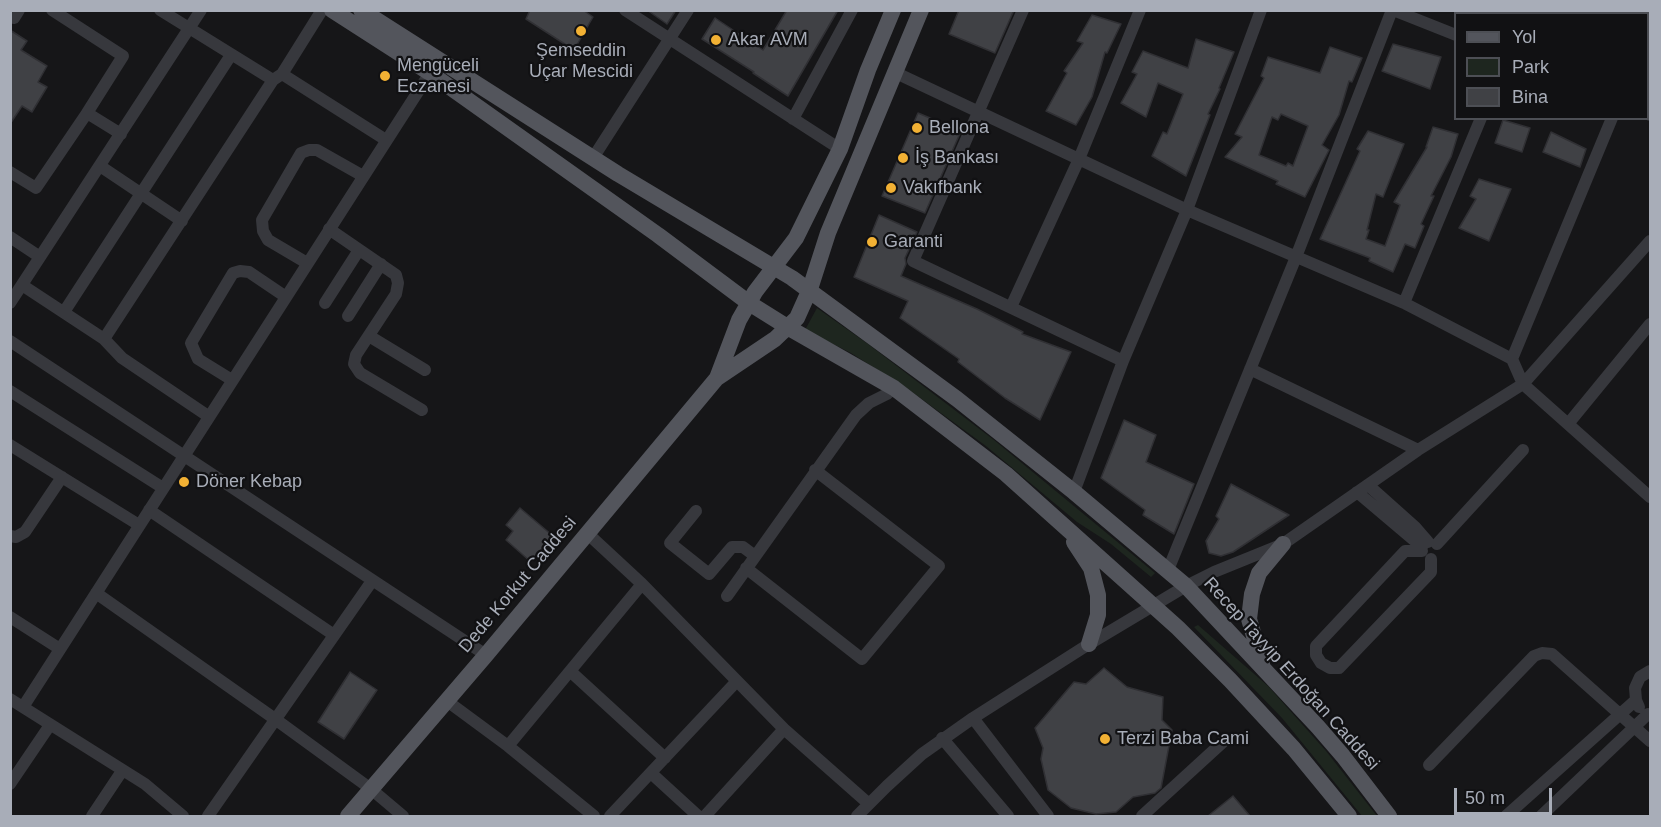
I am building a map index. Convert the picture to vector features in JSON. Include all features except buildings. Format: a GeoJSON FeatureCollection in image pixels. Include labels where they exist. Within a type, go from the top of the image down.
{"type":"FeatureCollection","features":[{"type":"Feature","properties":{"kind":"main road"},"geometry":{"type":"LineString","coordinates":[[332,10],[430,73],[658,235],[749,303],[894,388],[1005,474],[1153,605],[1268,719],[1349,816]]}},
{"type":"Feature","properties":{"kind":"main road","name":"Recep Tayyip Erdoğan Caddesi"},"geometry":{"type":"LineString","coordinates":[[362,10],[593,158],[810,289],[957,399],[1074,492],[1185,586],[1343,756],[1389,816]]}},
{"type":"Feature","properties":{"kind":"main road","name":"Dede Korkut Caddesi"},"geometry":{"type":"LineString","coordinates":[[717,378],[739,320],[796,238],[840,149],[868,70],[893,10]]}},
{"type":"Feature","properties":{"kind":"main road"},"geometry":{"type":"LineString","coordinates":[[789,328],[797,318],[810,289],[828,233],[921,10]]}},
{"type":"Feature","properties":{"kind":"main road","name":"Dede Korkut Caddesi"},"geometry":{"type":"LineString","coordinates":[[348,816],[486,655],[717,378],[789,328]]}},
{"type":"Feature","properties":{"kind":"main road"},"geometry":{"type":"LineString","coordinates":[[1063,524],[1091,568],[1096,583],[1098,615],[1089,644]]}},
{"type":"Feature","properties":{"kind":"main road"},"geometry":{"type":"LineString","coordinates":[[1266,672],[1255,645],[1249,619],[1252,594],[1259,573],[1283,544]]}},
{"type":"Feature","properties":{"kind":"street"},"geometry":{"type":"LineString","coordinates":[[10,172],[36,188],[123,56],[52,10]]}},
{"type":"Feature","properties":{"kind":"street"},"geometry":{"type":"LineString","coordinates":[[160,10],[188,30],[231,55],[278,77],[387,140]]}},
{"type":"Feature","properties":{"kind":"street"},"geometry":{"type":"LineString","coordinates":[[11,302],[201,10]]}},
{"type":"Feature","properties":{"kind":"street"},"geometry":{"type":"LineString","coordinates":[[104,339],[322,10]]}},
{"type":"Feature","properties":{"kind":"street"},"geometry":{"type":"LineString","coordinates":[[625,10],[840,149]]}},
{"type":"Feature","properties":{"kind":"street"},"geometry":{"type":"LineString","coordinates":[[593,158],[687,10]]}},
{"type":"Feature","properties":{"kind":"street"},"geometry":{"type":"LineString","coordinates":[[792,118],[852,10]]}},
{"type":"Feature","properties":{"kind":"street"},"geometry":{"type":"LineString","coordinates":[[1023,10],[913,261],[1123,361]]}},
{"type":"Feature","properties":{"kind":"street"},"geometry":{"type":"LineString","coordinates":[[1011,307],[1079,159],[1140,10]]}},
{"type":"Feature","properties":{"kind":"street"},"geometry":{"type":"LineString","coordinates":[[1074,492],[1123,361],[1187,210],[1261,10]]}},
{"type":"Feature","properties":{"kind":"street"},"geometry":{"type":"LineString","coordinates":[[1168,570],[1296,257],[1392,10],[1454,35]]}},
{"type":"Feature","properties":{"kind":"street"},"geometry":{"type":"LineString","coordinates":[[64,312],[231,55]]}},
{"type":"Feature","properties":{"kind":"street"},"geometry":{"type":"LineString","coordinates":[[894,72],[1187,210],[1404,303],[1512,360],[1523,384],[1650,498]]}},
{"type":"Feature","properties":{"kind":"street"},"geometry":{"type":"LineString","coordinates":[[23,707],[430,73]]}},
{"type":"Feature","properties":{"kind":"street"},"geometry":{"type":"LineString","coordinates":[[87,113],[121,134]]}},
{"type":"Feature","properties":{"kind":"street"},"geometry":{"type":"LineString","coordinates":[[1404,303],[1480,120]]}},
{"type":"Feature","properties":{"kind":"street"},"geometry":{"type":"LineString","coordinates":[[1512,360],[1611,120]]}},
{"type":"Feature","properties":{"kind":"street"},"geometry":{"type":"LineString","coordinates":[[307,263],[268,240],[262,231],[262,220],[301,153],[317,150],[363,176]]}},
{"type":"Feature","properties":{"kind":"street"},"geometry":{"type":"LineString","coordinates":[[100,166],[182,221]]}},
{"type":"Feature","properties":{"kind":"street"},"geometry":{"type":"LineString","coordinates":[[329,229],[396,275],[398,283],[396,294],[356,355],[354,364],[360,373],[422,410]]}},
{"type":"Feature","properties":{"kind":"street"},"geometry":{"type":"LineString","coordinates":[[10,237],[40,257]]}},
{"type":"Feature","properties":{"kind":"street"},"geometry":{"type":"LineString","coordinates":[[858,816],[868,804],[942,738],[972,717],[1185,586],[1283,544],[1418,450],[1523,384],[1650,241]]}},
{"type":"Feature","properties":{"kind":"street"},"geometry":{"type":"LineString","coordinates":[[326,303],[359,250]]}},
{"type":"Feature","properties":{"kind":"street"},"geometry":{"type":"LineString","coordinates":[[348,316],[381,264]]}},
{"type":"Feature","properties":{"kind":"street"},"geometry":{"type":"LineString","coordinates":[[232,380],[198,359],[191,343],[234,273],[249,272],[286,297]]}},
{"type":"Feature","properties":{"kind":"street"},"geometry":{"type":"LineString","coordinates":[[22,285],[104,339],[122,358],[208,416]]}},
{"type":"Feature","properties":{"kind":"street"},"geometry":{"type":"LineString","coordinates":[[1568,424],[1650,324]]}},
{"type":"Feature","properties":{"kind":"street"},"geometry":{"type":"LineString","coordinates":[[369,336],[425,370]]}},
{"type":"Feature","properties":{"kind":"street"},"geometry":{"type":"LineString","coordinates":[[10,341],[486,655]]}},
{"type":"Feature","properties":{"kind":"street"},"geometry":{"type":"LineString","coordinates":[[1250,369],[1418,450]]}},
{"type":"Feature","properties":{"kind":"street"},"geometry":{"type":"LineString","coordinates":[[727,596],[856,415],[894,388]]}},
{"type":"Feature","properties":{"kind":"street"},"geometry":{"type":"LineString","coordinates":[[10,391],[163,488]]}},
{"type":"Feature","properties":{"kind":"street"},"geometry":{"type":"LineString","coordinates":[[11,447],[139,525]]}},
{"type":"Feature","properties":{"kind":"street"},"geometry":{"type":"LineString","coordinates":[[1363,488],[1428,548],[1431,572],[1339,668],[1330,668],[1321,663],[1316,655],[1316,646],[1405,551],[1428,548],[1523,450]]}},
{"type":"Feature","properties":{"kind":"street"},"geometry":{"type":"LineString","coordinates":[[746,568],[862,659],[939,566],[815,470]]}},
{"type":"Feature","properties":{"kind":"street"},"geometry":{"type":"LineString","coordinates":[[10,536],[16,537],[25,532],[62,477]]}},
{"type":"Feature","properties":{"kind":"street"},"geometry":{"type":"LineString","coordinates":[[149,510],[334,635]]}},
{"type":"Feature","properties":{"kind":"street"},"geometry":{"type":"LineString","coordinates":[[696,511],[670,543],[709,574],[728,548],[742,547],[755,556]]}},
{"type":"Feature","properties":{"kind":"street"},"geometry":{"type":"LineString","coordinates":[[587,533],[642,584],[784,729],[868,804]]}},
{"type":"Feature","properties":{"kind":"street"},"geometry":{"type":"LineString","coordinates":[[208,816],[372,581]]}},
{"type":"Feature","properties":{"kind":"street"},"geometry":{"type":"LineString","coordinates":[[508,746],[642,584]]}},
{"type":"Feature","properties":{"kind":"street"},"geometry":{"type":"LineString","coordinates":[[96,593],[275,719],[371,789],[403,816]]}},
{"type":"Feature","properties":{"kind":"street"},"geometry":{"type":"LineString","coordinates":[[10,617],[60,649]]}},
{"type":"Feature","properties":{"kind":"street"},"geometry":{"type":"LineString","coordinates":[[1429,765],[1534,656],[1542,653],[1552,654],[1650,741]]}},
{"type":"Feature","properties":{"kind":"street"},"geometry":{"type":"LineString","coordinates":[[570,671],[664,758]]}},
{"type":"Feature","properties":{"kind":"street"},"geometry":{"type":"LineString","coordinates":[[1540,816],[1649,715],[1638,706],[1636,700],[1637,682],[1650,671]]}},
{"type":"Feature","properties":{"kind":"street"},"geometry":{"type":"LineString","coordinates":[[610,816],[737,681]]}},
{"type":"Feature","properties":{"kind":"street"},"geometry":{"type":"LineString","coordinates":[[10,699],[145,784],[183,816]]}},
{"type":"Feature","properties":{"kind":"street"},"geometry":{"type":"LineString","coordinates":[[1506,816],[1636,700]]}},
{"type":"Feature","properties":{"kind":"street"},"geometry":{"type":"LineString","coordinates":[[447,701],[508,746],[594,816]]}},
{"type":"Feature","properties":{"kind":"street"},"geometry":{"type":"LineString","coordinates":[[972,717],[1048,816]]}},
{"type":"Feature","properties":{"kind":"street"},"geometry":{"type":"LineString","coordinates":[[10,784],[50,724]]}},
{"type":"Feature","properties":{"kind":"street"},"geometry":{"type":"LineString","coordinates":[[705,816],[784,729]]}},
{"type":"Feature","properties":{"kind":"street"},"geometry":{"type":"LineString","coordinates":[[942,738],[1008,816]]}},
{"type":"Feature","properties":{"kind":"street"},"geometry":{"type":"LineString","coordinates":[[1142,816],[1224,741]]}},
{"type":"Feature","properties":{"kind":"street"},"geometry":{"type":"LineString","coordinates":[[92,816],[122,771]]}},
{"type":"Feature","properties":{"kind":"street"},"geometry":{"type":"LineString","coordinates":[[651,772],[698,816]]}},
{"type":"Feature","properties":{"kind":"green space"},"geometry":{"type":"Polygon","coordinates":[[[817,308],[994,440],[1155,573],[1151,577],[1111,544],[1077,522],[986,446],[908,389],[851,353],[805,330],[817,308]]]}},
{"type":"Feature","properties":{"kind":"green space"},"geometry":{"type":"Polygon","coordinates":[[[1198,625],[1268,686],[1326,751],[1377,816],[1362,816],[1282,718],[1194,627],[1198,625]]]}},
{"type":"Feature","properties":{"kind":"place","name":"Şemseddin Uçar Mescidi"},"geometry":{"type":"Point","coordinates":[581,31]}},
{"type":"Feature","properties":{"kind":"place","name":"Akar AVM"},"geometry":{"type":"Point","coordinates":[716,40]}},
{"type":"Feature","properties":{"kind":"place","name":"Mengüceli Eczanesi"},"geometry":{"type":"Point","coordinates":[385,76]}},
{"type":"Feature","properties":{"kind":"place","name":"Bellona"},"geometry":{"type":"Point","coordinates":[917,128]}},
{"type":"Feature","properties":{"kind":"place","name":"İş Bankası"},"geometry":{"type":"Point","coordinates":[903,158]}},
{"type":"Feature","properties":{"kind":"place","name":"Vakıfbank"},"geometry":{"type":"Point","coordinates":[891,188]}},
{"type":"Feature","properties":{"kind":"place","name":"Garanti"},"geometry":{"type":"Point","coordinates":[872,242]}},
{"type":"Feature","properties":{"kind":"place","name":"Döner Kebap"},"geometry":{"type":"Point","coordinates":[184,482]}},
{"type":"Feature","properties":{"kind":"place","name":"Terzi Baba Cami"},"geometry":{"type":"Point","coordinates":[1105,739]}}]}
